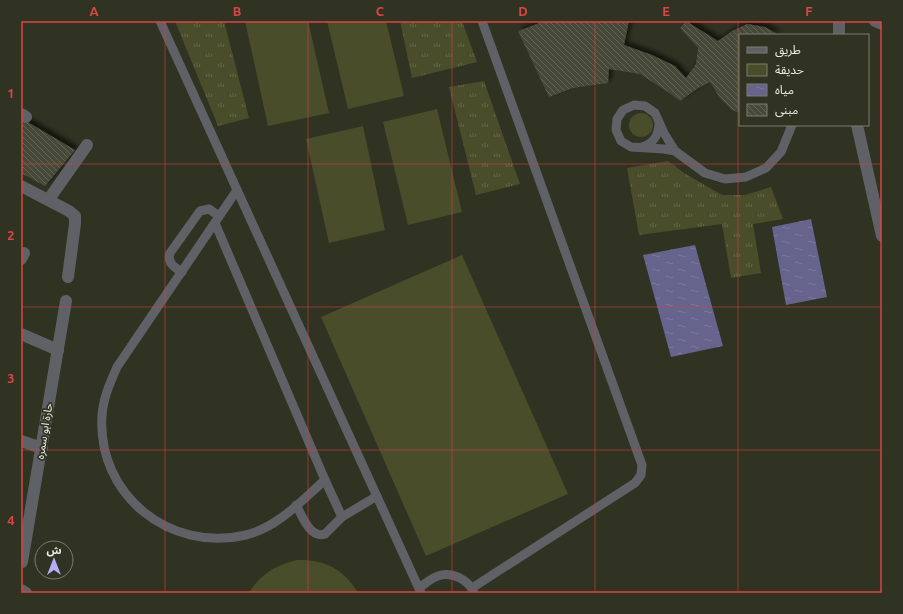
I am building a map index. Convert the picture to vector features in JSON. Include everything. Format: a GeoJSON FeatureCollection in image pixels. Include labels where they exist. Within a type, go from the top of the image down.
{"type":"FeatureCollection","features":[{"type":"Feature","properties":{"kind":"street"},"geometry":{"type":"LineString","coordinates":[[839,21],[839,34]]}},
{"type":"Feature","properties":{"kind":"street"},"geometry":{"type":"LineString","coordinates":[[875,21],[882,24]]}},
{"type":"Feature","properties":{"kind":"street"},"geometry":{"type":"LineString","coordinates":[[857,126],[882,236]]}},
{"type":"Feature","properties":{"kind":"street"},"geometry":{"type":"LineString","coordinates":[[49,200],[87,145]]}},
{"type":"Feature","properties":{"kind":"street"},"geometry":{"type":"LineString","coordinates":[[21,186],[69,211],[75,216],[68,277]]}},
{"type":"Feature","properties":{"kind":"street","name":"حارة ابو سمره"},"geometry":{"type":"LineString","coordinates":[[22,562],[26,509],[42,448],[66,301]]}},
{"type":"Feature","properties":{"kind":"street"},"geometry":{"type":"LineString","coordinates":[[21,334],[58,350]]}},
{"type":"Feature","properties":{"kind":"street"},"geometry":{"type":"LineString","coordinates":[[21,441],[42,448]]}},
{"type":"Feature","properties":{"kind":"street"},"geometry":{"type":"LineString","coordinates":[[21,590],[26,593]]}},
{"type":"Feature","properties":{"kind":"lane"},"geometry":{"type":"LineString","coordinates":[[160,21],[420,590],[438,576],[448,575],[457,576],[466,581],[473,591],[635,483],[641,475],[642,464],[482,21]]}},
{"type":"Feature","properties":{"kind":"lane"},"geometry":{"type":"LineString","coordinates":[[675,151],[631,147],[621,141],[616,130],[617,119],[624,110],[634,105],[645,106],[655,113],[659,124],[675,151],[705,173],[725,179],[746,177],[766,168],[781,152],[792,126]]}},
{"type":"Feature","properties":{"kind":"lane"},"geometry":{"type":"LineString","coordinates":[[642,148],[655,139],[659,131],[659,124]]}},
{"type":"Feature","properties":{"kind":"lane"},"geometry":{"type":"LineString","coordinates":[[237,190],[117,367],[110,382],[102,415],[104,449],[109,465],[117,481],[137,507],[150,518],[165,526],[180,533],[197,537],[214,539],[230,538],[247,535],[263,529],[280,520],[325,480]]}},
{"type":"Feature","properties":{"kind":"lane"},"geometry":{"type":"LineString","coordinates":[[182,272],[171,264],[169,257],[197,214],[204,209],[209,209],[217,219],[325,480],[342,516]]}},
{"type":"Feature","properties":{"kind":"lane"},"geometry":{"type":"LineString","coordinates":[[296,505],[312,531],[317,535],[325,534],[342,516],[377,496]]}},
{"type":"Feature","properties":{"kind":"green space"},"geometry":{"type":"Polygon","coordinates":[[[175,21],[224,21],[249,118],[218,126],[175,21]]]}},
{"type":"Feature","properties":{"kind":"green space"},"geometry":{"type":"Polygon","coordinates":[[[245,21],[308,21],[329,113],[268,126],[245,21]]]}},
{"type":"Feature","properties":{"kind":"green space"},"geometry":{"type":"Polygon","coordinates":[[[327,21],[386,21],[404,96],[348,109],[327,21]]]}},
{"type":"Feature","properties":{"kind":"green space"},"geometry":{"type":"Polygon","coordinates":[[[400,21],[462,21],[477,62],[412,78],[400,21]]]}},
{"type":"Feature","properties":{"kind":"green space"},"geometry":{"type":"Polygon","coordinates":[[[484,81],[520,184],[476,195],[449,87],[484,81]]]}},
{"type":"Feature","properties":{"kind":"green space"},"geometry":{"type":"Polygon","coordinates":[[[437,109],[462,212],[408,225],[383,122],[437,109]]]}},
{"type":"Feature","properties":{"kind":"green space"},"geometry":{"type":"Polygon","coordinates":[[[641,113],[646,114],[652,120],[652,130],[646,136],[641,137],[636,136],[630,130],[629,125],[630,120],[636,114],[641,113]]]}},
{"type":"Feature","properties":{"kind":"green space"},"geometry":{"type":"Polygon","coordinates":[[[363,126],[385,230],[329,243],[306,139],[363,126]]]}},
{"type":"Feature","properties":{"kind":"green space"},"geometry":{"type":"Polygon","coordinates":[[[668,161],[684,173],[722,195],[745,195],[771,187],[783,219],[753,224],[761,273],[731,278],[722,224],[639,235],[627,168],[668,161]]]}},
{"type":"Feature","properties":{"kind":"green space"},"geometry":{"type":"Polygon","coordinates":[[[462,255],[568,494],[426,556],[321,317],[462,255]]]}},
{"type":"Feature","properties":{"kind":"green space"},"geometry":{"type":"Polygon","coordinates":[[[297,560],[316,561],[332,567],[346,578],[358,593],[249,593],[253,586],[269,571],[297,560]]]}},
{"type":"Feature","properties":{"kind":"water"},"geometry":{"type":"Polygon","coordinates":[[[811,219],[827,297],[786,305],[772,227],[811,219]]]}},
{"type":"Feature","properties":{"kind":"water"},"geometry":{"type":"Polygon","coordinates":[[[695,245],[723,346],[671,357],[643,255],[695,245]]]}},
{"type":"Feature","properties":{"kind":"building"},"geometry":{"type":"Polygon","coordinates":[[[545,21],[629,21],[624,45],[652,55],[675,66],[686,78],[696,64],[698,48],[680,28],[686,21],[718,41],[732,31],[747,24],[765,27],[777,34],[739,34],[739,113],[732,110],[720,98],[710,82],[698,88],[680,101],[640,74],[609,69],[608,83],[573,88],[549,97],[518,31],[545,21]]]}},
{"type":"Feature","properties":{"kind":"building"},"geometry":{"type":"Polygon","coordinates":[[[21,118],[75,150],[45,186],[21,173],[21,118]]]}}]}
